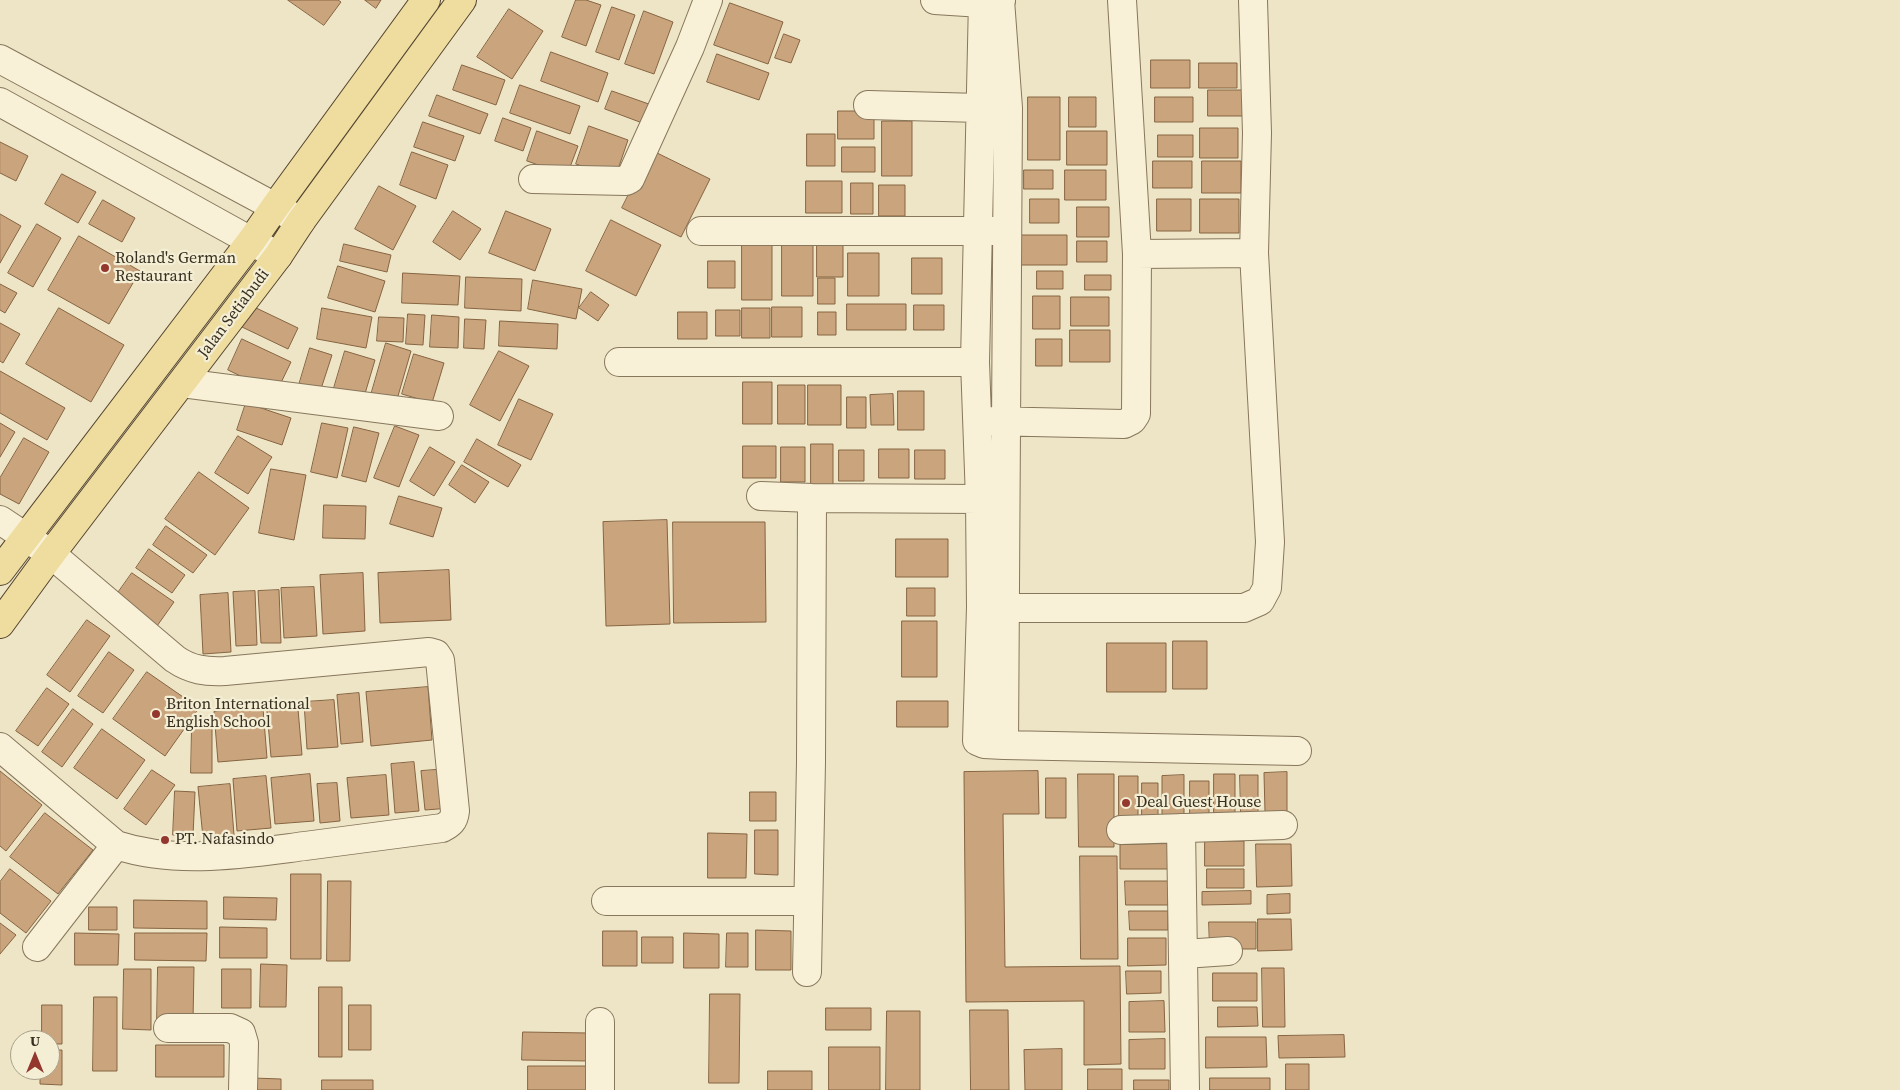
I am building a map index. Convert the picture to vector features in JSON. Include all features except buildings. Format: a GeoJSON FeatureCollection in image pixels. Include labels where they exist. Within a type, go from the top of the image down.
{"type":"FeatureCollection","features":[{"type":"Feature","properties":{"kind":"main road","name":"Jalan Setiabudi"},"geometry":{"type":"LineString","coordinates":[[0,571],[252,240],[274,207],[426,0]]}},
{"type":"Feature","properties":{"kind":"main road","name":"Jalan Setiabudi"},"geometry":{"type":"LineString","coordinates":[[0,624],[51,554],[278,256],[301,221],[462,0]]}},
{"type":"Feature","properties":{"kind":"street"},"geometry":{"type":"LineString","coordinates":[[532,179],[626,181],[630,178],[690,47],[708,0]]}},
{"type":"Feature","properties":{"kind":"street"},"geometry":{"type":"LineString","coordinates":[[935,0],[994,1]]}},
{"type":"Feature","properties":{"kind":"street"},"geometry":{"type":"LineString","coordinates":[[977,420],[1124,424],[1135,417],[1138,254],[1122,0]]}},
{"type":"Feature","properties":{"kind":"street"},"geometry":{"type":"LineString","coordinates":[[993,608],[1244,608],[1260,601],[1267,588],[1270,542],[1254,253],[1257,134],[1253,0]]}},
{"type":"Feature","properties":{"kind":"street"},"geometry":{"type":"LineString","coordinates":[[994,1],[980,108],[975,362],[980,499],[993,608],[1004,745],[1297,752]]}},
{"type":"Feature","properties":{"kind":"street"},"geometry":{"type":"LineString","coordinates":[[993,608],[1005,422],[1008,108],[994,1]]}},
{"type":"Feature","properties":{"kind":"street"},"geometry":{"type":"LineString","coordinates":[[0,59],[301,221]]}},
{"type":"Feature","properties":{"kind":"street"},"geometry":{"type":"LineString","coordinates":[[0,102],[278,256]]}},
{"type":"Feature","properties":{"kind":"street"},"geometry":{"type":"LineString","coordinates":[[868,105],[980,108]]}},
{"type":"Feature","properties":{"kind":"street"},"geometry":{"type":"LineString","coordinates":[[701,231],[1007,230]]}},
{"type":"Feature","properties":{"kind":"street"},"geometry":{"type":"LineString","coordinates":[[1138,254],[1254,253]]}},
{"type":"Feature","properties":{"kind":"street"},"geometry":{"type":"LineString","coordinates":[[619,362],[975,362]]}},
{"type":"Feature","properties":{"kind":"street"},"geometry":{"type":"LineString","coordinates":[[182,383],[439,416]]}},
{"type":"Feature","properties":{"kind":"street"},"geometry":{"type":"LineString","coordinates":[[761,496],[980,499]]}},
{"type":"Feature","properties":{"kind":"street"},"geometry":{"type":"LineString","coordinates":[[807,972],[812,498]]}},
{"type":"Feature","properties":{"kind":"street"},"geometry":{"type":"LineString","coordinates":[[0,520],[51,554],[186,667],[196,670],[225,671],[429,652],[436,654],[440,660],[455,811],[454,817],[442,828],[237,855],[159,855],[135,851],[116,845],[0,748]]}},
{"type":"Feature","properties":{"kind":"street"},"geometry":{"type":"LineString","coordinates":[[1121,830],[1283,825]]}},
{"type":"Feature","properties":{"kind":"street"},"geometry":{"type":"LineString","coordinates":[[1181,828],[1185,1090]]}},
{"type":"Feature","properties":{"kind":"street"},"geometry":{"type":"LineString","coordinates":[[37,947],[116,845]]}},
{"type":"Feature","properties":{"kind":"street"},"geometry":{"type":"LineString","coordinates":[[606,901],[808,901]]}},
{"type":"Feature","properties":{"kind":"street"},"geometry":{"type":"LineString","coordinates":[[1184,954],[1228,951]]}},
{"type":"Feature","properties":{"kind":"street"},"geometry":{"type":"LineString","coordinates":[[600,1022],[600,1090]]}},
{"type":"Feature","properties":{"kind":"street"},"geometry":{"type":"LineString","coordinates":[[168,1028],[230,1028],[241,1033],[244,1043],[243,1090]]}},
{"type":"Feature","properties":{"kind":"place","name":"Roland's German Restaurant"},"geometry":{"type":"Point","coordinates":[105,268]}},
{"type":"Feature","properties":{"kind":"place","name":"Briton International English School"},"geometry":{"type":"Point","coordinates":[156,714]}},
{"type":"Feature","properties":{"kind":"place","name":"Deal Guest House"},"geometry":{"type":"Point","coordinates":[1126,803]}},
{"type":"Feature","properties":{"kind":"place","name":"PT. Nafasindo"},"geometry":{"type":"Point","coordinates":[165,840]}}]}
